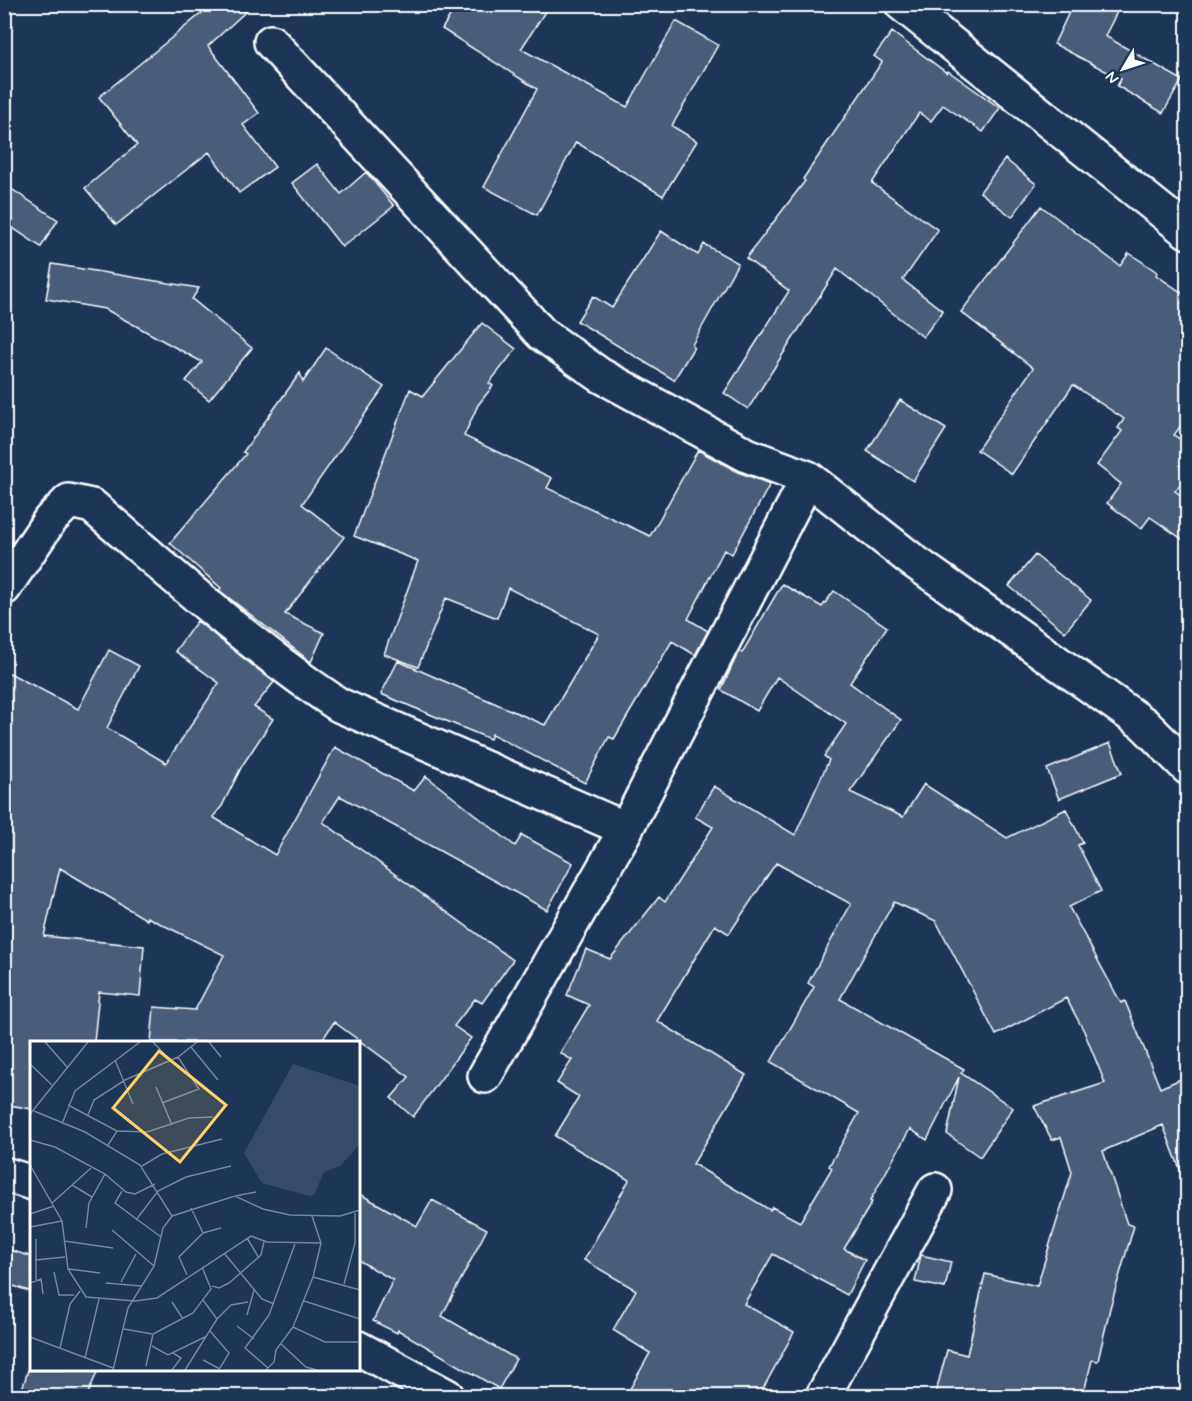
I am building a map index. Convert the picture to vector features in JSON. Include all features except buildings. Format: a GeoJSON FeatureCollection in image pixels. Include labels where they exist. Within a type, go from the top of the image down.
{"type":"FeatureCollection","features":[{"type":"Feature","properties":{"kind":"street"},"geometry":{"type":"LineString","coordinates":[[902,4],[1188,232]]}},
{"type":"Feature","properties":{"kind":"street"},"geometry":{"type":"LineString","coordinates":[[271,42],[542,334],[600,375],[747,455],[808,478],[912,560],[1144,724],[1188,768]]}},
{"type":"Feature","properties":{"kind":"street"},"geometry":{"type":"LineString","coordinates":[[485,1076],[626,829],[808,478]]}},
{"type":"Feature","properties":{"kind":"street"},"geometry":{"type":"LineString","coordinates":[[4,588],[50,520],[69,501],[92,506],[240,633],[296,676],[339,705],[626,829]]}},
{"type":"Feature","properties":{"kind":"street"},"geometry":{"type":"LineString","coordinates":[[4,1174],[30,1182]]}},
{"type":"Feature","properties":{"kind":"street"},"geometry":{"type":"LineString","coordinates":[[823,1396],[935,1190]]}},
{"type":"Feature","properties":{"kind":"street"},"geometry":{"type":"LineString","coordinates":[[360,1349],[447,1396]]}}]}
